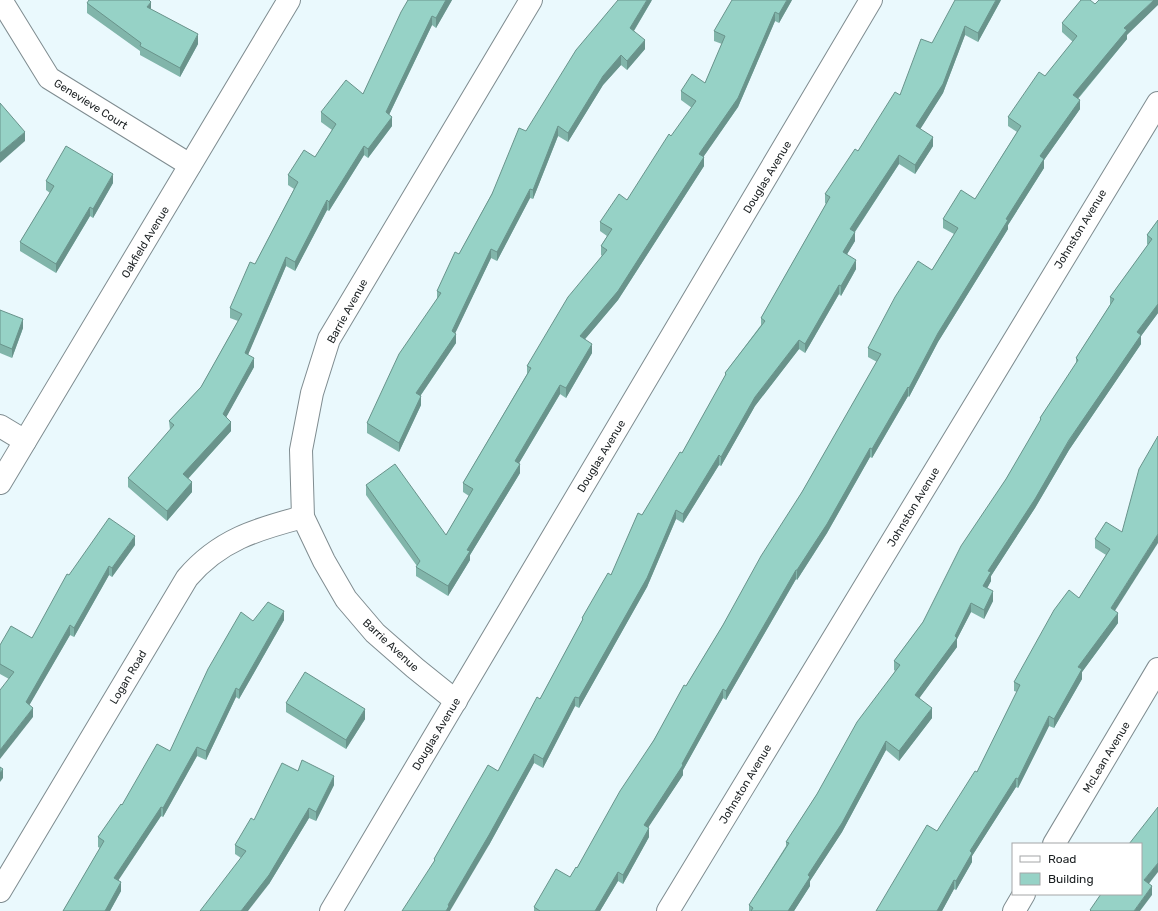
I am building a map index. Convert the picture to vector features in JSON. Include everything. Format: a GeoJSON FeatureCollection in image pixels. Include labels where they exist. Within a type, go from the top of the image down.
{"type":"FeatureCollection","features":[{"type":"Feature","properties":{"kind":"street","name":"Genevieve Court"},"geometry":{"type":"LineString","coordinates":[[1,0],[49,78],[190,165]]}},
{"type":"Feature","properties":{"kind":"street","name":"Oakfield Avenue"},"geometry":{"type":"LineString","coordinates":[[0,483],[289,0]]}},
{"type":"Feature","properties":{"kind":"street","name":"Barrie Avenue"},"geometry":{"type":"LineString","coordinates":[[456,701],[375,633],[346,599],[324,561],[303,517],[301,450],[312,393],[329,339],[531,0]]}},
{"type":"Feature","properties":{"kind":"street","name":"Douglas Avenue"},"geometry":{"type":"LineString","coordinates":[[331,911],[871,0]]}},
{"type":"Feature","properties":{"kind":"street","name":"Johnston Avenue"},"geometry":{"type":"LineString","coordinates":[[668,911],[1158,103]]}},
{"type":"Feature","properties":{"kind":"street"},"geometry":{"type":"LineString","coordinates":[[0,426],[25,441]]}},
{"type":"Feature","properties":{"kind":"street","name":"Logan Road"},"geometry":{"type":"LineString","coordinates":[[0,891],[187,578],[199,564],[232,541],[266,526],[303,517]]}},
{"type":"Feature","properties":{"kind":"street","name":"McLean Avenue"},"geometry":{"type":"LineString","coordinates":[[1055,843],[1158,669]]}},
{"type":"Feature","properties":{"kind":"street"},"geometry":{"type":"LineString","coordinates":[[1014,911],[1023,895]]}},
{"type":"Feature","properties":{"kind":"building"},"geometry":{"type":"Polygon","coordinates":[[[89,0],[149,0],[151,2],[147,7],[198,34],[180,68],[140,46],[141,43],[87,3],[89,0]]]}},
{"type":"Feature","properties":{"kind":"building"},"geometry":{"type":"Polygon","coordinates":[[[408,0],[446,0],[436,18],[432,16],[386,112],[392,117],[368,149],[364,146],[329,202],[327,200],[295,262],[286,257],[245,353],[254,358],[223,414],[231,422],[183,474],[192,482],[167,511],[128,478],[174,425],[169,421],[201,387],[242,314],[230,308],[250,262],[255,264],[298,182],[288,175],[304,150],[315,157],[336,124],[321,112],[346,80],[363,94],[408,0]]]}},
{"type":"Feature","properties":{"kind":"building"},"geometry":{"type":"Polygon","coordinates":[[[618,0],[647,0],[630,28],[645,40],[627,61],[621,55],[603,76],[568,133],[558,126],[533,190],[530,189],[497,252],[491,249],[452,331],[456,334],[416,393],[421,396],[399,443],[367,423],[399,354],[441,293],[437,291],[455,252],[459,254],[492,194],[519,128],[526,131],[576,50],[618,0]]]}},
{"type":"Feature","properties":{"kind":"building"},"geometry":{"type":"Polygon","coordinates":[[[732,0],[787,0],[779,14],[775,12],[738,98],[699,154],[704,157],[618,291],[580,336],[592,344],[566,388],[560,385],[515,461],[520,464],[467,550],[470,551],[448,586],[416,567],[420,561],[366,485],[395,464],[446,535],[473,489],[463,483],[531,368],[527,366],[568,297],[607,250],[601,246],[612,229],[600,222],[619,194],[627,200],[669,134],[671,136],[696,101],[681,91],[692,74],[705,83],[725,36],[714,31],[732,0]]]}},
{"type":"Feature","properties":{"kind":"building"},"geometry":{"type":"Polygon","coordinates":[[[955,0],[996,0],[978,33],[965,26],[943,84],[916,126],[933,137],[915,165],[899,155],[850,229],[855,232],[843,252],[856,260],[841,286],[839,285],[805,344],[799,340],[755,397],[721,457],[719,455],[683,514],[676,510],[647,578],[579,698],[575,697],[543,759],[534,754],[446,911],[402,911],[435,860],[434,859],[488,765],[498,771],[537,697],[540,699],[583,619],[582,618],[608,573],[611,575],[638,513],[642,515],[680,452],[682,453],[726,374],[725,373],[765,321],[761,318],[830,197],[825,194],[855,149],[858,151],[895,92],[900,95],[921,39],[932,43],[955,0]]]}},
{"type":"Feature","properties":{"kind":"building"},"geometry":{"type":"Polygon","coordinates":[[[1081,0],[1090,0],[1095,4],[1099,0],[1154,0],[1124,28],[1127,30],[1073,95],[1080,100],[1040,156],[1044,159],[1006,219],[1008,220],[938,333],[909,388],[908,387],[872,449],[870,448],[827,524],[796,570],[726,691],[723,689],[682,764],[683,765],[644,825],[649,828],[623,875],[618,872],[595,911],[540,911],[534,907],[556,869],[570,877],[576,867],[577,868],[620,791],[654,740],[684,685],[686,686],[723,625],[761,556],[802,492],[881,354],[868,348],[895,297],[918,261],[932,270],[958,228],[943,219],[961,190],[975,199],[1021,126],[1008,117],[1039,72],[1045,76],[1077,36],[1062,23],[1081,0]]]}},
{"type":"Feature","properties":{"kind":"building"},"geometry":{"type":"Polygon","coordinates":[[[0,103],[25,132],[0,153],[0,103]]]}},
{"type":"Feature","properties":{"kind":"building"},"geometry":{"type":"Polygon","coordinates":[[[66,146],[113,174],[93,209],[90,207],[56,264],[20,242],[54,186],[46,181],[66,146]]]}},
{"type":"Feature","properties":{"kind":"building"},"geometry":{"type":"Polygon","coordinates":[[[1158,220],[1158,304],[1137,332],[1141,335],[1069,440],[1035,499],[988,571],[991,572],[983,586],[993,591],[984,610],[971,603],[955,636],[957,638],[915,695],[932,708],[899,751],[886,741],[842,823],[808,875],[810,877],[788,911],[751,911],[753,908],[749,905],[789,843],[786,842],[817,794],[857,722],[900,665],[894,661],[923,622],[961,546],[1006,479],[1041,419],[1040,418],[1078,360],[1076,358],[1114,299],[1110,297],[1152,239],[1147,235],[1158,220]]]}},
{"type":"Feature","properties":{"kind":"building"},"geometry":{"type":"Polygon","coordinates":[[[0,310],[23,319],[12,349],[0,344],[0,310]]]}},
{"type":"Feature","properties":{"kind":"building"},"geometry":{"type":"Polygon","coordinates":[[[1158,436],[1158,534],[1111,608],[1118,613],[1078,667],[1082,669],[1054,719],[1049,716],[1018,779],[1016,778],[970,851],[972,853],[956,881],[954,880],[937,911],[876,911],[927,825],[937,831],[975,771],[977,772],[1020,685],[1014,682],[1054,610],[1069,590],[1079,598],[1110,549],[1095,539],[1106,522],[1122,532],[1139,469],[1158,436]]]}},
{"type":"Feature","properties":{"kind":"building"},"geometry":{"type":"Polygon","coordinates":[[[109,518],[135,536],[112,568],[109,566],[74,628],[70,625],[26,702],[33,708],[0,750],[0,690],[14,672],[0,664],[0,645],[11,626],[32,638],[67,574],[69,575],[109,518]]]}},
{"type":"Feature","properties":{"kind":"building"},"geometry":{"type":"Polygon","coordinates":[[[268,602],[284,611],[239,690],[236,688],[206,751],[197,747],[163,808],[161,807],[114,878],[121,882],[105,911],[63,911],[104,841],[98,837],[121,804],[122,805],[157,744],[170,751],[208,669],[241,612],[253,621],[268,602]]]}},
{"type":"Feature","properties":{"kind":"building"},"geometry":{"type":"Polygon","coordinates":[[[305,672],[365,709],[346,740],[286,703],[305,672]]]}},
{"type":"Feature","properties":{"kind":"building"},"geometry":{"type":"Polygon","coordinates":[[[302,760],[334,776],[316,812],[309,808],[269,875],[241,911],[200,911],[246,851],[235,845],[251,818],[254,820],[282,763],[298,771],[302,760]]]}},
{"type":"Feature","properties":{"kind":"building"},"geometry":{"type":"Polygon","coordinates":[[[1158,807],[1158,863],[1144,880],[1152,886],[1134,911],[1091,911],[1090,910],[1100,895],[1142,895],[1142,843],[1130,843],[1158,807]]]}}]}
